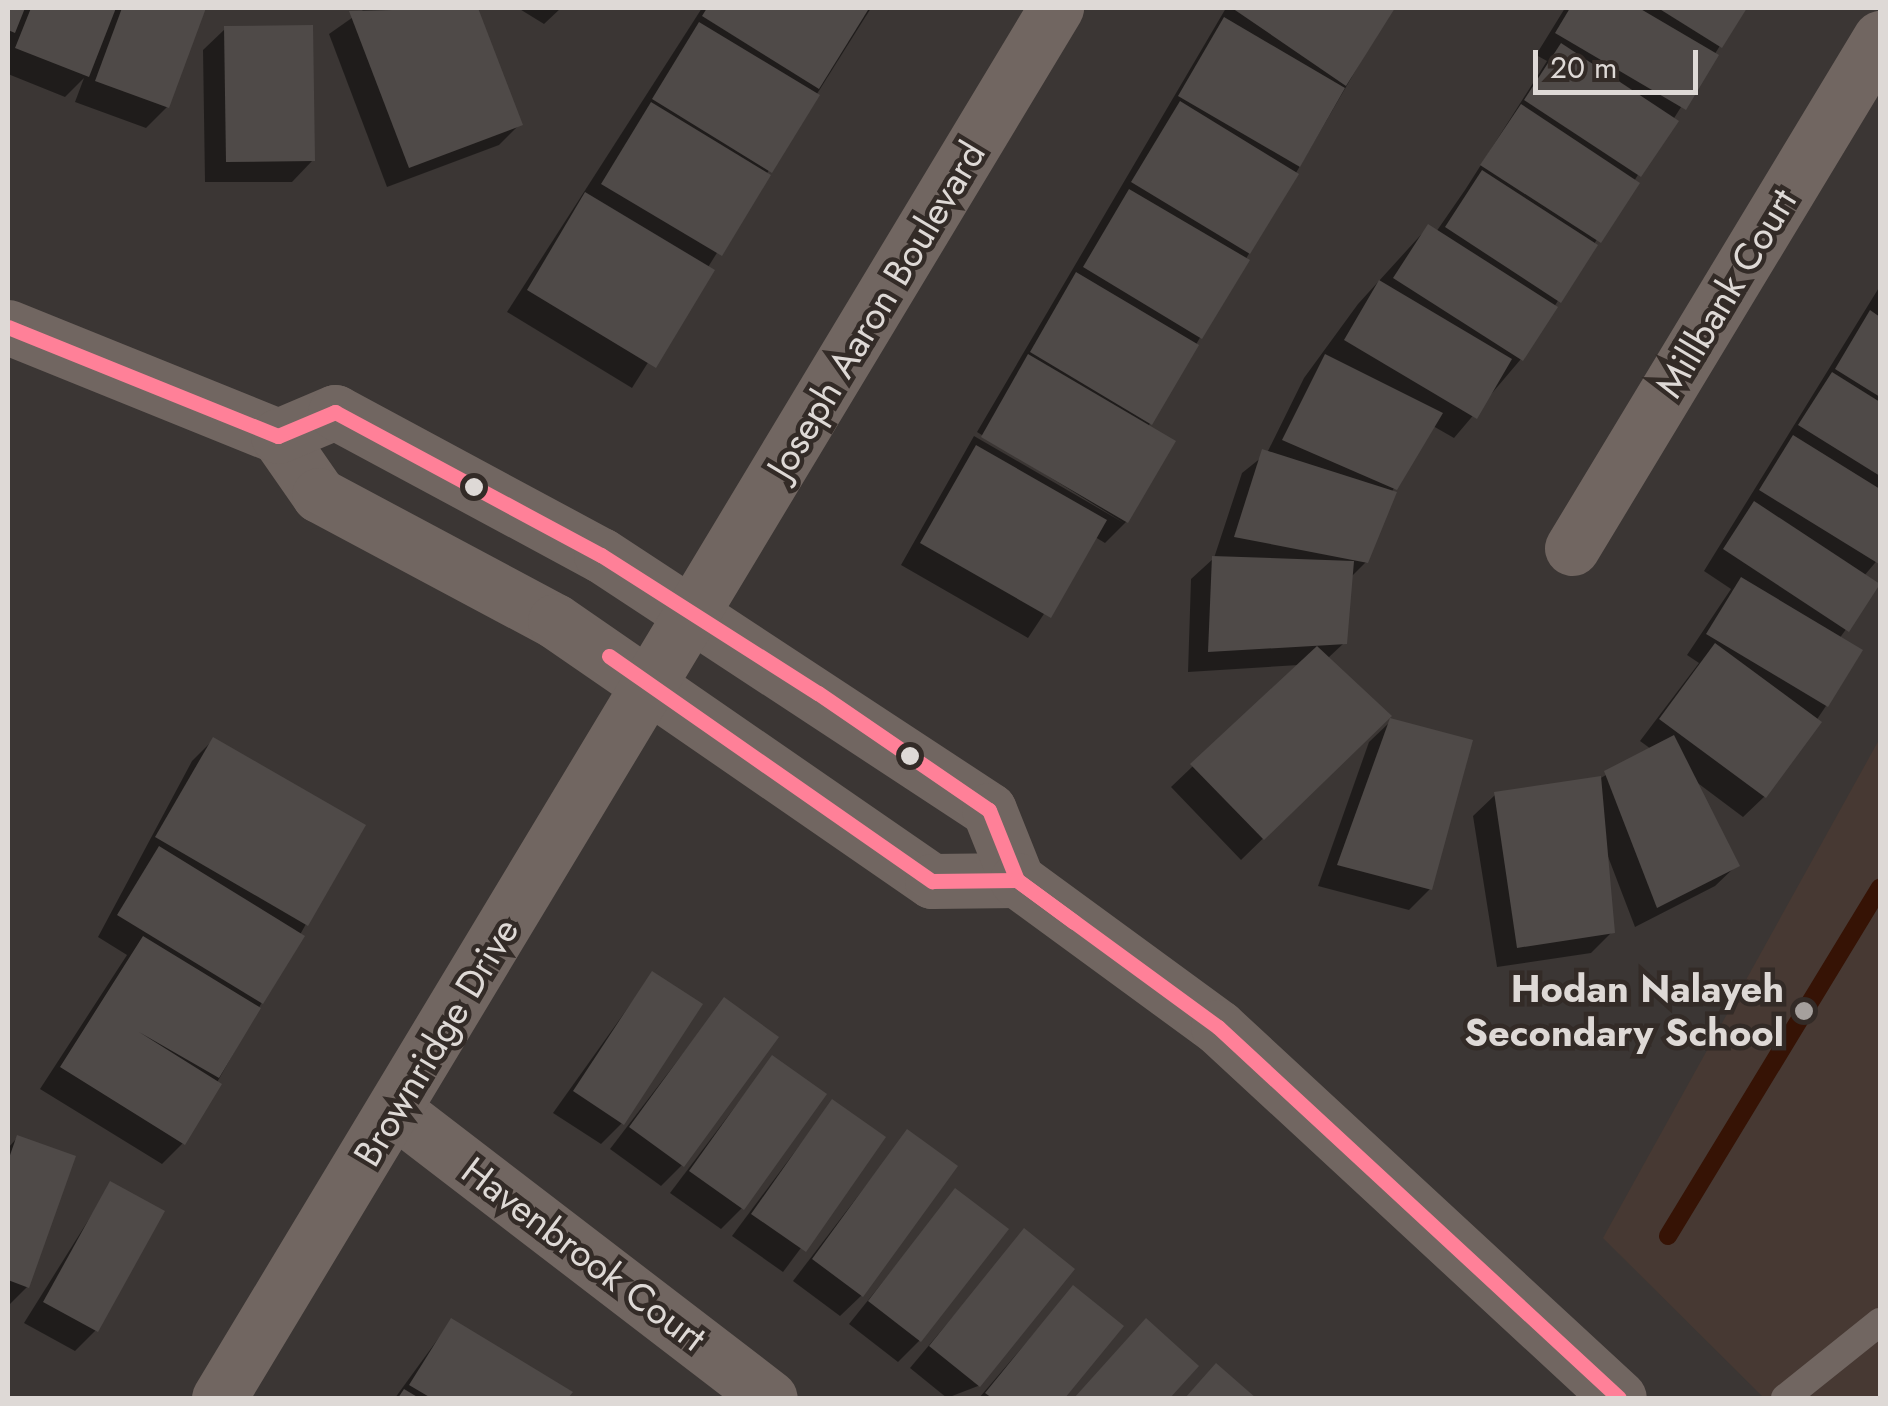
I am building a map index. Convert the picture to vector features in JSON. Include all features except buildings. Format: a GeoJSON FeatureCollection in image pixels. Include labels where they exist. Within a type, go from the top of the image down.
{"type":"FeatureCollection","features":[{"type":"Feature","properties":{"kind":"street","name":"Joseph Aaron Boulevard"},"geometry":{"type":"LineString","coordinates":[[652,684],[1056,8]]}},
{"type":"Feature","properties":{"kind":"street","name":"Millbank Court"},"geometry":{"type":"LineString","coordinates":[[1572,548],[1880,38]]}},
{"type":"Feature","properties":{"kind":"street"},"geometry":{"type":"LineString","coordinates":[[8,327],[278,436],[320,495],[534,608],[652,684],[932,881],[1018,880]]}},
{"type":"Feature","properties":{"kind":"street"},"geometry":{"type":"LineString","coordinates":[[278,436],[336,412],[695,613],[989,810],[1018,880],[1218,1027],[1619,1398]]}},
{"type":"Feature","properties":{"kind":"street","name":"Brownridge Drive"},"geometry":{"type":"LineString","coordinates":[[219,1398],[652,684]]}},
{"type":"Feature","properties":{"kind":"street","name":"Havenbrook Court"},"geometry":{"type":"LineString","coordinates":[[396,1111],[770,1398]]}},
{"type":"Feature","properties":{"kind":"lane"},"geometry":{"type":"LineString","coordinates":[[1785,1398],[1880,1322]]}},
{"type":"Feature","properties":{"kind":"shaded area","name":"Hodan Nalayeh Secondary School"},"geometry":{"type":"Polygon","coordinates":[[[1880,738],[1880,1398],[1764,1398],[1603,1238],[1880,738]]]}},
{"type":"Feature","properties":{"kind":"waterway"},"geometry":{"type":"LineString","coordinates":[[1668,1236],[1880,887]]}},
{"type":"Feature","properties":{"kind":"transit line"},"geometry":{"type":"LineString","coordinates":[[8,327],[278,436],[335,412],[601,555],[818,693],[989,810],[1017,880],[1218,1027],[1619,1398]]}},
{"type":"Feature","properties":{"kind":"transit line"},"geometry":{"type":"LineString","coordinates":[[609,656],[932,881],[1017,880],[1074,922]]}},
{"type":"Feature","properties":{"kind":"place","name":"Hodan Nalayeh Secondary School"},"geometry":{"type":"Point","coordinates":[1804,1011]}}]}
